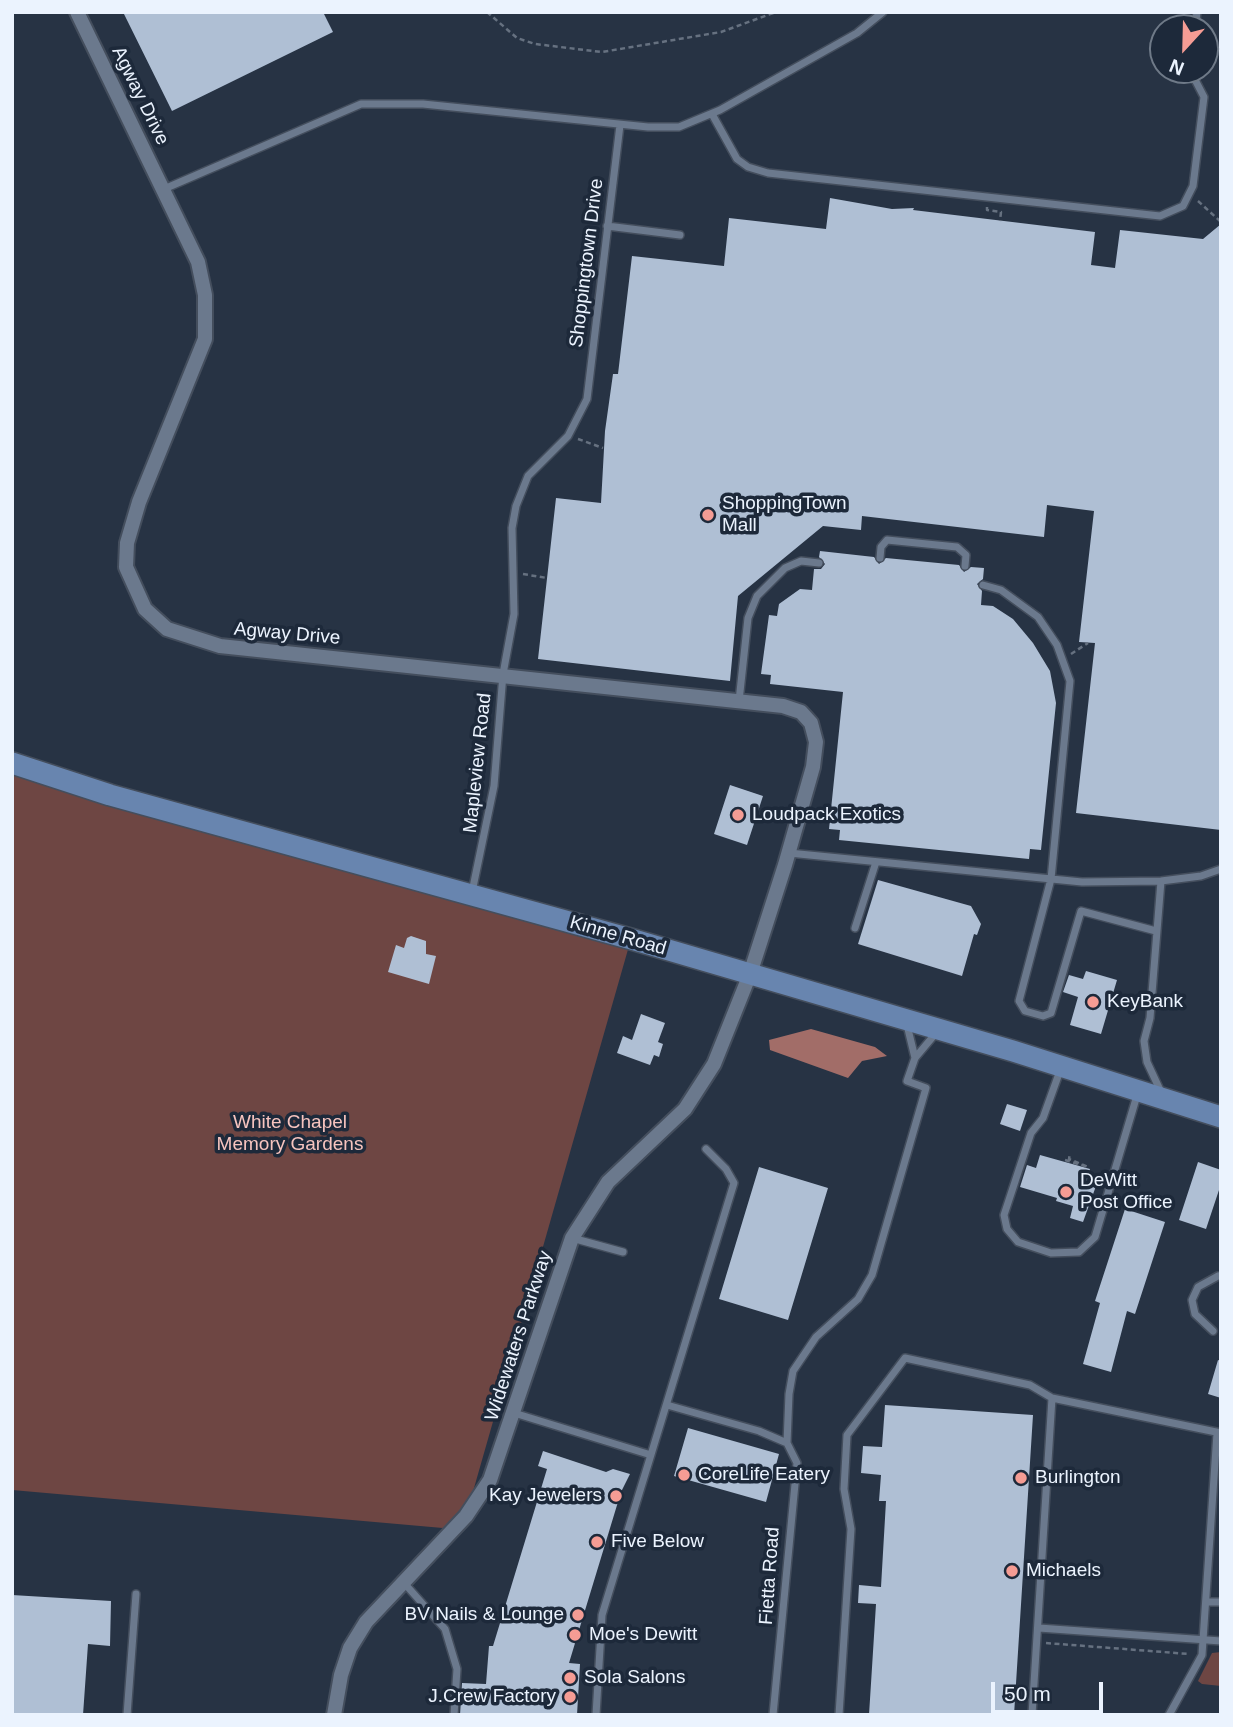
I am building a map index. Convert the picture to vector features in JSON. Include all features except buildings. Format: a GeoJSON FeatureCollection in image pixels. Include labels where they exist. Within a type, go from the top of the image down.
{"type":"FeatureCollection","features":[{"type":"Feature","properties":{"kind":"street","name":"Agway Drive"},"geometry":{"type":"LineString","coordinates":[[77,12],[198,262],[205,295],[205,339],[139,502],[127,543],[126,567],[145,609],[167,629],[220,646],[503,674],[783,706],[802,712],[812,727],[816,742],[813,767],[750,974]]}},
{"type":"Feature","properties":{"kind":"street","name":"Kinne Road"},"geometry":{"type":"LineString","coordinates":[[12,764],[110,795],[750,974],[1221,1117]]}},
{"type":"Feature","properties":{"kind":"street","name":"Widewaters Parkway"},"geometry":{"type":"LineString","coordinates":[[334,1715],[341,1675],[350,1648],[366,1622],[405,1584],[478,1500],[490,1480],[572,1238],[608,1182],[685,1109],[702,1086],[727,1035],[750,974]]}},
{"type":"Feature","properties":{"kind":"lane"},"geometry":{"type":"LineString","coordinates":[[164,189],[361,104],[423,104],[620,125],[679,127],[712,114],[857,33],[883,12]]}},
{"type":"Feature","properties":{"kind":"lane"},"geometry":{"type":"LineString","coordinates":[[712,114],[737,159],[748,167],[768,173],[1160,216],[1183,206],[1191,194],[1204,97],[1197,84]]}},
{"type":"Feature","properties":{"kind":"lane","name":"Shoppingtown Drive"},"geometry":{"type":"LineString","coordinates":[[503,674],[514,614],[512,528],[523,486],[537,465],[568,436],[587,400],[620,125]]}},
{"type":"Feature","properties":{"kind":"lane"},"geometry":{"type":"LineString","coordinates":[[607,226],[680,235]]}},
{"type":"Feature","properties":{"kind":"lane"},"geometry":{"type":"LineString","coordinates":[[880,558],[881,547],[887,540],[946,545],[963,550],[966,555],[965,566]]}},
{"type":"Feature","properties":{"kind":"lane"},"geometry":{"type":"LineString","coordinates":[[739,701],[748,618],[757,596],[785,568],[801,561],[819,563]]}},
{"type":"Feature","properties":{"kind":"lane"},"geometry":{"type":"LineString","coordinates":[[983,585],[1001,590],[1038,617],[1062,659],[1070,681],[1051,879],[1019,1001],[1025,1011],[1043,1016],[1051,1013],[1082,911],[1156,931]]}},
{"type":"Feature","properties":{"kind":"lane","name":"Mapleview Road"},"geometry":{"type":"LineString","coordinates":[[471,896],[494,786],[503,674]]}},
{"type":"Feature","properties":{"kind":"lane"},"geometry":{"type":"LineString","coordinates":[[789,853],[1117,883],[1201,876],[1221,869]]}},
{"type":"Feature","properties":{"kind":"lane"},"geometry":{"type":"LineString","coordinates":[[855,928],[876,862]]}},
{"type":"Feature","properties":{"kind":"lane"},"geometry":{"type":"LineString","coordinates":[[1161,881],[1152,1001],[1144,1041],[1147,1062],[1164,1099]]}},
{"type":"Feature","properties":{"kind":"lane"},"geometry":{"type":"LineString","coordinates":[[906,1021],[915,1058]]}},
{"type":"Feature","properties":{"kind":"lane"},"geometry":{"type":"LineString","coordinates":[[915,1058],[938,1030]]}},
{"type":"Feature","properties":{"kind":"lane","name":"Fietta Road"},"geometry":{"type":"LineString","coordinates":[[773,1715],[797,1463],[787,1443],[789,1394],[797,1363],[816,1337],[858,1299],[872,1275],[926,1088],[907,1081],[915,1058]]}},
{"type":"Feature","properties":{"kind":"lane"},"geometry":{"type":"LineString","coordinates":[[1061,1067],[1043,1118],[1031,1133],[1004,1215],[1007,1229],[1018,1242],[1051,1253],[1079,1252],[1095,1237],[1138,1091]]}},
{"type":"Feature","properties":{"kind":"lane"},"geometry":{"type":"LineString","coordinates":[[596,1715],[602,1615],[734,1183],[726,1168],[706,1149]]}},
{"type":"Feature","properties":{"kind":"lane"},"geometry":{"type":"LineString","coordinates":[[572,1238],[623,1252]]}},
{"type":"Feature","properties":{"kind":"lane"},"geometry":{"type":"LineString","coordinates":[[1213,1331],[1195,1314],[1192,1300],[1198,1287],[1218,1276]]}},
{"type":"Feature","properties":{"kind":"lane"},"geometry":{"type":"LineString","coordinates":[[839,1715],[852,1529],[844,1489],[848,1435],[905,1358],[1030,1385],[1052,1398],[1219,1433],[1202,1656],[1169,1715]]}},
{"type":"Feature","properties":{"kind":"lane"},"geometry":{"type":"LineString","coordinates":[[1032,1715],[1052,1398]]}},
{"type":"Feature","properties":{"kind":"lane"},"geometry":{"type":"LineString","coordinates":[[667,1405],[759,1431],[787,1443]]}},
{"type":"Feature","properties":{"kind":"lane"},"geometry":{"type":"LineString","coordinates":[[514,1413],[651,1455]]}},
{"type":"Feature","properties":{"kind":"lane"},"geometry":{"type":"LineString","coordinates":[[405,1584],[445,1629],[457,1669],[454,1715]]}},
{"type":"Feature","properties":{"kind":"lane"},"geometry":{"type":"LineString","coordinates":[[127,1715],[136,1594]]}},
{"type":"Feature","properties":{"kind":"lane"},"geometry":{"type":"LineString","coordinates":[[1206,1602],[1221,1602]]}},
{"type":"Feature","properties":{"kind":"lane"},"geometry":{"type":"LineString","coordinates":[[1039,1628],[1221,1641]]}},
{"type":"Feature","properties":{"kind":"path"},"geometry":{"type":"LineString","coordinates":[[487,12],[508,31],[526,41],[602,52],[721,32],[776,12]]}},
{"type":"Feature","properties":{"kind":"path"},"geometry":{"type":"LineString","coordinates":[[1191,194],[1221,222]]}},
{"type":"Feature","properties":{"kind":"path"},"geometry":{"type":"LineString","coordinates":[[568,436],[603,449]]}},
{"type":"Feature","properties":{"kind":"path"},"geometry":{"type":"LineString","coordinates":[[514,572],[547,578]]}},
{"type":"Feature","properties":{"kind":"path"},"geometry":{"type":"LineString","coordinates":[[1062,659],[1088,643]]}},
{"type":"Feature","properties":{"kind":"path"},"geometry":{"type":"LineString","coordinates":[[1069,1153],[1069,1159],[1088,1167],[1065,1161],[1069,1153]]}},
{"type":"Feature","properties":{"kind":"path"},"geometry":{"type":"LineString","coordinates":[[1038,1643],[1202,1656]]}},
{"type":"Feature","properties":{"kind":"green space","name":"White Chapel Memory Gardens"},"geometry":{"type":"Polygon","coordinates":[[[12,763],[631,939],[466,1516],[454,1529],[12,1490],[12,763]]]}},
{"type":"Feature","properties":{"kind":"green space"},"geometry":{"type":"Polygon","coordinates":[[[1221,1652],[1221,1686],[1202,1684],[1198,1681],[1212,1653],[1221,1652]]]}},
{"type":"Feature","properties":{"kind":"shaded area"},"geometry":{"type":"Polygon","coordinates":[[[811,1029],[875,1047],[887,1056],[862,1061],[848,1078],[770,1050],[769,1040],[811,1029]]]}},
{"type":"Feature","properties":{"kind":"place","name":"ShoppingTown Mall"},"geometry":{"type":"Point","coordinates":[708,515]}},
{"type":"Feature","properties":{"kind":"place","name":"Loudpack Exotics"},"geometry":{"type":"Point","coordinates":[738,815]}},
{"type":"Feature","properties":{"kind":"place","name":"KeyBank"},"geometry":{"type":"Point","coordinates":[1093,1002]}},
{"type":"Feature","properties":{"kind":"place","name":"DeWitt Post Office"},"geometry":{"type":"Point","coordinates":[1066,1192]}},
{"type":"Feature","properties":{"kind":"place","name":"CoreLife Eatery"},"geometry":{"type":"Point","coordinates":[684,1475]}},
{"type":"Feature","properties":{"kind":"place","name":"Burlington"},"geometry":{"type":"Point","coordinates":[1021,1478]}},
{"type":"Feature","properties":{"kind":"place","name":"Kay Jewelers"},"geometry":{"type":"Point","coordinates":[616,1496]}},
{"type":"Feature","properties":{"kind":"place","name":"Five Below"},"geometry":{"type":"Point","coordinates":[597,1542]}},
{"type":"Feature","properties":{"kind":"place","name":"Michaels"},"geometry":{"type":"Point","coordinates":[1012,1571]}},
{"type":"Feature","properties":{"kind":"place","name":"BV Nails & Lounge"},"geometry":{"type":"Point","coordinates":[578,1615]}},
{"type":"Feature","properties":{"kind":"place","name":"Moe's Dewitt"},"geometry":{"type":"Point","coordinates":[575,1635]}},
{"type":"Feature","properties":{"kind":"place","name":"Sola Salons"},"geometry":{"type":"Point","coordinates":[570,1678]}},
{"type":"Feature","properties":{"kind":"place","name":"J.Crew Factory"},"geometry":{"type":"Point","coordinates":[570,1697]}}]}
